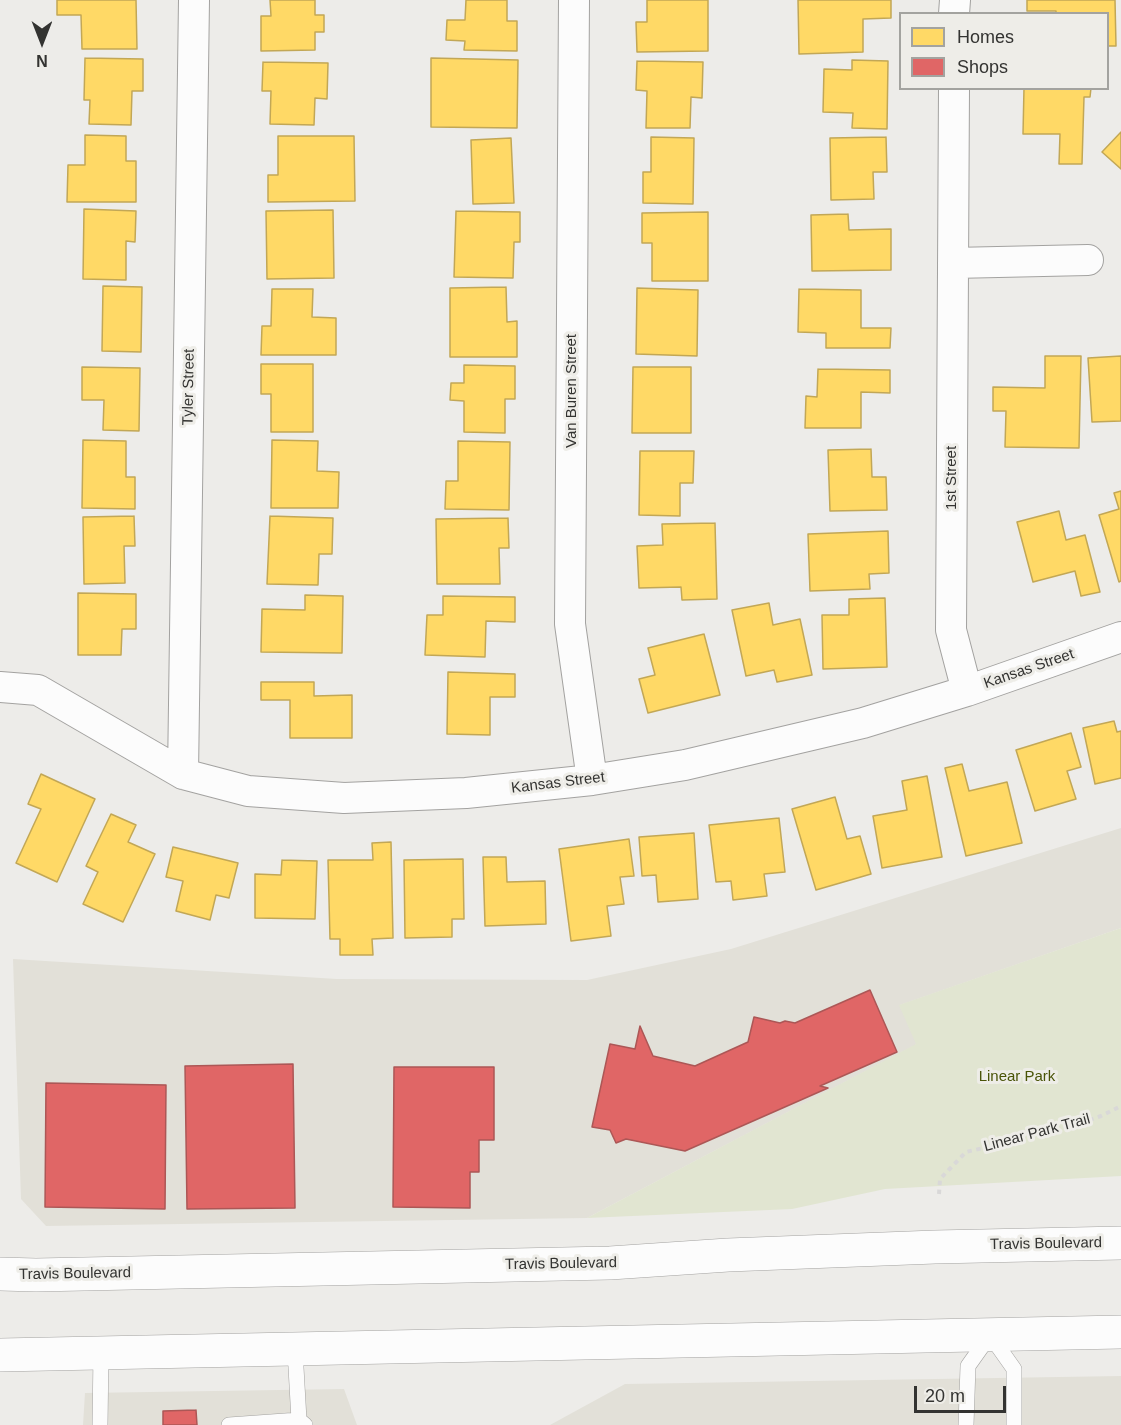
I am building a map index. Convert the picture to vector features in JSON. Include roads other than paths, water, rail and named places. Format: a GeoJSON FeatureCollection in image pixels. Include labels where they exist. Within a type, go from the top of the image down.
{"type":"FeatureCollection","features":[{"type":"Feature","properties":{"kind":"main road","name":"Travis Boulevard"},"geometry":{"type":"LineString","coordinates":[[0,1274],[610,1263],[728,1255],[935,1246],[1121,1243]]}},
{"type":"Feature","properties":{"kind":"main road"},"geometry":{"type":"LineString","coordinates":[[0,1355],[1121,1332]]}},
{"type":"Feature","properties":{"kind":"street","name":"Tyler Street"},"geometry":{"type":"LineString","coordinates":[[183,774],[194,0]]}},
{"type":"Feature","properties":{"kind":"street","name":"Van Buren Street"},"geometry":{"type":"LineString","coordinates":[[574,0],[570,624],[592,780]]}},
{"type":"Feature","properties":{"kind":"street","name":"1st Street"},"geometry":{"type":"LineString","coordinates":[[954,90],[951,630],[967,691]]}},
{"type":"Feature","properties":{"kind":"street"},"geometry":{"type":"LineString","coordinates":[[953,263],[1088,260]]}},
{"type":"Feature","properties":{"kind":"street","name":"Kansas Street"},"geometry":{"type":"LineString","coordinates":[[0,687],[38,690],[183,774],[248,791],[344,798],[466,794],[592,780],[708,760],[863,723],[967,691],[1121,637]]}},
{"type":"Feature","properties":{"kind":"lane"},"geometry":{"type":"LineString","coordinates":[[966,1425],[968,1366],[990,1335],[1014,1370],[1014,1425]]}},
{"type":"Feature","properties":{"kind":"lane"},"geometry":{"type":"LineString","coordinates":[[229,1425],[302,1422],[295,1350]]}},
{"type":"Feature","properties":{"kind":"lane"},"geometry":{"type":"LineString","coordinates":[[100,1425],[101,1353]]}},
{"type":"Feature","properties":{"kind":"park label","name":"Linear Park"},"geometry":{"type":"Point","coordinates":[1017,1077]}}]}
